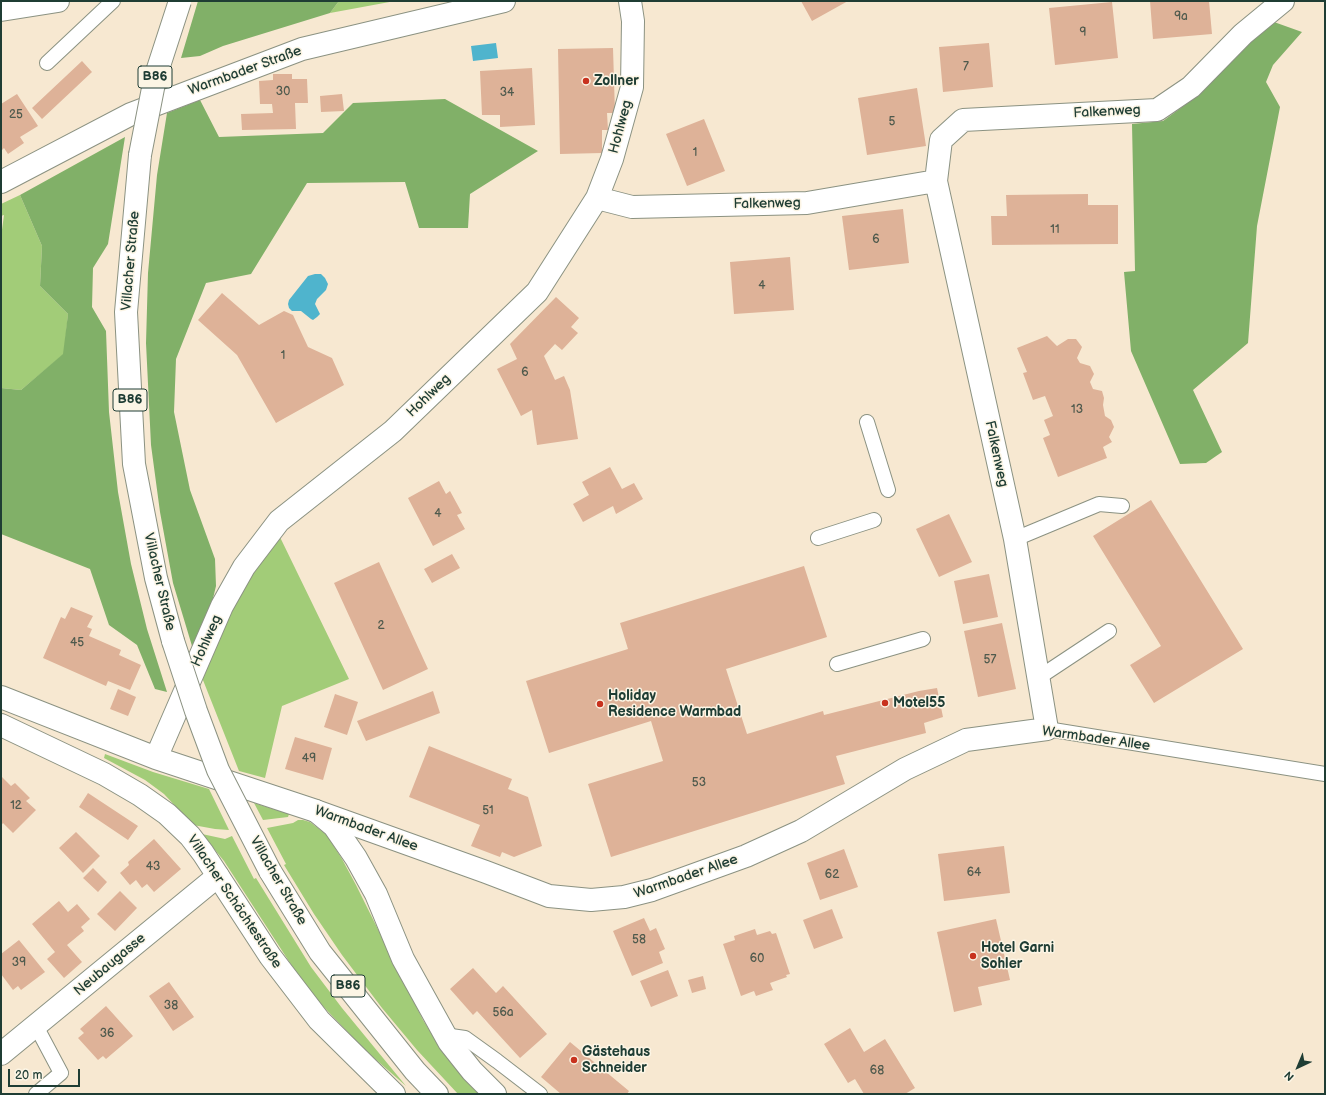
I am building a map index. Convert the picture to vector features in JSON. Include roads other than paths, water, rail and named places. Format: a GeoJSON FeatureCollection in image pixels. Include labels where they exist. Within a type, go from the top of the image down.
{"type":"FeatureCollection","features":[{"type":"Feature","properties":{"kind":"street"},"geometry":{"type":"LineString","coordinates":[[1,10],[58,1]]}},
{"type":"Feature","properties":{"kind":"street","name":"Villacher Straße"},"geometry":{"type":"LineString","coordinates":[[180,1],[155,78],[140,155],[126,312],[134,464],[156,578],[172,641],[218,770],[270,871],[320,952],[415,1071],[437,1094]]}},
{"type":"Feature","properties":{"kind":"street","name":"Warmbader Straße"},"geometry":{"type":"LineString","coordinates":[[1,182],[131,114],[302,49],[504,1]]}},
{"type":"Feature","properties":{"kind":"street","name":"Hohlweg"},"geometry":{"type":"LineString","coordinates":[[156,758],[222,606],[244,567],[279,521],[393,431],[537,292],[597,198],[612,159],[632,87],[633,21],[630,1]]}},
{"type":"Feature","properties":{"kind":"street","name":"Falkenweg"},"geometry":{"type":"LineString","coordinates":[[1047,729],[1015,539],[936,182],[941,140],[963,120],[1157,110],[1191,87],[1243,34],[1283,1]]}},
{"type":"Feature","properties":{"kind":"street","name":"Falkenweg"},"geometry":{"type":"LineString","coordinates":[[597,198],[632,207],[807,203],[936,182]]}},
{"type":"Feature","properties":{"kind":"street","name":"Warmbader Allee"},"geometry":{"type":"LineString","coordinates":[[1,697],[156,758],[316,811],[549,896],[591,900],[624,897],[652,890],[695,876],[746,856],[801,831],[906,769],[966,740],[1047,729]]}},
{"type":"Feature","properties":{"kind":"street","name":"Villacher Schächtestraße"},"geometry":{"type":"LineString","coordinates":[[1,725],[104,774],[140,795],[167,814],[190,836],[270,956],[319,1020],[394,1094]]}},
{"type":"Feature","properties":{"kind":"street"},"geometry":{"type":"LineString","coordinates":[[316,811],[334,826],[359,864],[376,894],[403,959],[444,1035],[472,1071],[496,1094]]}},
{"type":"Feature","properties":{"kind":"street","name":"Neubaugasse"},"geometry":{"type":"LineString","coordinates":[[1,1054],[218,876]]}},
{"type":"Feature","properties":{"kind":"lane"},"geometry":{"type":"LineString","coordinates":[[47,63],[113,1]]}},
{"type":"Feature","properties":{"kind":"lane"},"geometry":{"type":"LineString","coordinates":[[867,422],[888,490]]}},
{"type":"Feature","properties":{"kind":"lane"},"geometry":{"type":"LineString","coordinates":[[1015,539],[1099,504],[1122,506]]}},
{"type":"Feature","properties":{"kind":"lane"},"geometry":{"type":"LineString","coordinates":[[818,538],[874,520]]}},
{"type":"Feature","properties":{"kind":"lane"},"geometry":{"type":"LineString","coordinates":[[1038,678],[1108,631]]}},
{"type":"Feature","properties":{"kind":"lane"},"geometry":{"type":"LineString","coordinates":[[837,664],[923,638]]}},
{"type":"Feature","properties":{"kind":"lane","name":"Warmbader Allee"},"geometry":{"type":"LineString","coordinates":[[1047,729],[1325,774]]}},
{"type":"Feature","properties":{"kind":"lane"},"geometry":{"type":"LineString","coordinates":[[36,1026],[61,1073],[36,1094]]}},
{"type":"Feature","properties":{"kind":"lane"},"geometry":{"type":"LineString","coordinates":[[444,1035],[465,1038],[498,1061],[540,1094]]}},
{"type":"Feature","properties":{"kind":"water"},"geometry":{"type":"Polygon","coordinates":[[[496,43],[498,58],[473,61],[471,46],[496,43]]]}},
{"type":"Feature","properties":{"kind":"water"},"geometry":{"type":"Polygon","coordinates":[[[321,274],[328,284],[326,290],[317,299],[315,304],[320,314],[313,320],[301,311],[292,311],[288,304],[289,300],[308,276],[321,274]]]}},
{"type":"Feature","properties":{"kind":"place","name":"Zollner"},"geometry":{"type":"Point","coordinates":[586,81]}},
{"type":"Feature","properties":{"kind":"place","name":"Motel55"},"geometry":{"type":"Point","coordinates":[885,703]}},
{"type":"Feature","properties":{"kind":"place","name":"Holiday Residence Warmbad"},"geometry":{"type":"Point","coordinates":[600,704]}},
{"type":"Feature","properties":{"kind":"place","name":"Hotel Garni Sohler"},"geometry":{"type":"Point","coordinates":[973,956]}},
{"type":"Feature","properties":{"kind":"place","name":"Gästehaus Schneider"},"geometry":{"type":"Point","coordinates":[574,1060]}}]}
